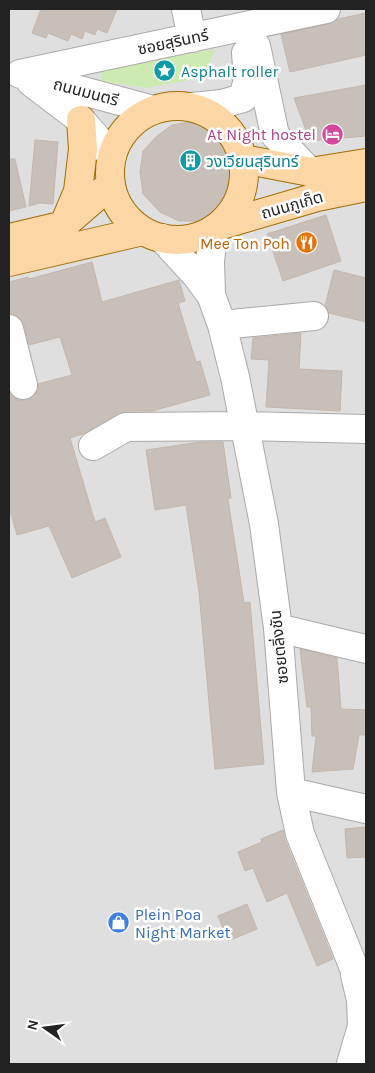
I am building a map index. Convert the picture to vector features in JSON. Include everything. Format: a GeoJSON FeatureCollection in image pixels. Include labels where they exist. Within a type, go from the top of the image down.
{"type":"FeatureCollection","features":[{"type":"Feature","properties":{"kind":"main road"},"geometry":{"type":"LineString","coordinates":[[9,262],[153,235],[195,238],[216,228],[237,204],[244,185],[243,159],[232,134],[213,115],[192,107],[160,107],[140,117],[123,134],[112,156],[111,184],[121,210],[153,235]]}},
{"type":"Feature","properties":{"kind":"main road"},"geometry":{"type":"LineString","coordinates":[[64,225],[78,191],[83,149],[81,120]]}},
{"type":"Feature","properties":{"kind":"main road","name":"ถนนภูเก็ต"},"geometry":{"type":"LineString","coordinates":[[243,159],[310,172],[366,162]]}},
{"type":"Feature","properties":{"kind":"main road"},"geometry":{"type":"LineString","coordinates":[[9,238],[64,225],[111,184]]}},
{"type":"Feature","properties":{"kind":"main road","name":"ถนนภูเก็ต"},"geometry":{"type":"LineString","coordinates":[[216,228],[317,197],[366,187]]}},
{"type":"Feature","properties":{"kind":"street"},"geometry":{"type":"LineString","coordinates":[[186,9],[192,38]]}},
{"type":"Feature","properties":{"kind":"street","name":"ซอยสุรินทร์"},"geometry":{"type":"LineString","coordinates":[[14,71],[192,38],[326,9]]}},
{"type":"Feature","properties":{"kind":"street"},"geometry":{"type":"LineString","coordinates":[[192,107],[222,104],[243,98],[248,79],[243,27]]}},
{"type":"Feature","properties":{"kind":"street"},"geometry":{"type":"LineString","coordinates":[[243,27],[256,46],[275,135],[310,172]]}},
{"type":"Feature","properties":{"kind":"street","name":"ถนนมนตรี"},"geometry":{"type":"LineString","coordinates":[[14,71],[153,110]]}},
{"type":"Feature","properties":{"kind":"street","name":"ถนนมนตรี"},"geometry":{"type":"LineString","coordinates":[[14,71],[81,120],[112,156]]}},
{"type":"Feature","properties":{"kind":"street"},"geometry":{"type":"LineString","coordinates":[[243,159],[275,135]]}},
{"type":"Feature","properties":{"kind":"street","name":"ซอยตลิ่งชัน"},"geometry":{"type":"LineString","coordinates":[[211,295],[210,261],[216,228]]}},
{"type":"Feature","properties":{"kind":"street","name":"ซอยตลิ่งชัน"},"geometry":{"type":"LineString","coordinates":[[153,235],[196,275],[211,295],[222,325],[245,426],[264,524],[278,628],[291,792],[300,834],[354,968],[366,992]]}},
{"type":"Feature","properties":{"kind":"street"},"geometry":{"type":"LineString","coordinates":[[222,325],[314,316]]}},
{"type":"Feature","properties":{"kind":"street"},"geometry":{"type":"LineString","coordinates":[[9,329],[23,385]]}},
{"type":"Feature","properties":{"kind":"street"},"geometry":{"type":"LineString","coordinates":[[93,446],[126,427],[366,428]]}},
{"type":"Feature","properties":{"kind":"street"},"geometry":{"type":"LineString","coordinates":[[278,628],[366,649]]}},
{"type":"Feature","properties":{"kind":"street"},"geometry":{"type":"LineString","coordinates":[[291,792],[366,809]]}},
{"type":"Feature","properties":{"kind":"street"},"geometry":{"type":"LineString","coordinates":[[350,1064],[364,1026],[354,968]]}},
{"type":"Feature","properties":{"kind":"shaded area"},"geometry":{"type":"Polygon","coordinates":[[[9,9],[366,9],[366,1064],[9,1064],[9,9]]]}},
{"type":"Feature","properties":{"kind":"green space"},"geometry":{"type":"Polygon","coordinates":[[[215,49],[205,77],[147,88],[102,81],[101,69],[215,49]]]}},
{"type":"Feature","properties":{"kind":"building"},"geometry":{"type":"Polygon","coordinates":[[[41,9],[117,9],[107,33],[97,29],[95,35],[85,31],[82,39],[71,34],[68,41],[48,33],[46,38],[32,33],[41,9]]]}},
{"type":"Feature","properties":{"kind":"building"},"geometry":{"type":"Polygon","coordinates":[[[366,13],[366,55],[290,72],[281,34],[329,24],[338,19],[366,13]]]}},
{"type":"Feature","properties":{"kind":"building"},"geometry":{"type":"Polygon","coordinates":[[[366,85],[366,136],[310,141],[294,98],[366,85]]]}},
{"type":"Feature","properties":{"kind":"building","name":"วงเวียนสุรินทร์"},"geometry":{"type":"Polygon","coordinates":[[[200,122],[219,131],[234,147],[228,156],[228,164],[232,170],[240,174],[237,194],[225,208],[213,211],[200,221],[179,221],[160,212],[143,194],[140,172],[143,151],[157,136],[172,125],[200,122]]]}},
{"type":"Feature","properties":{"kind":"building"},"geometry":{"type":"Polygon","coordinates":[[[35,140],[58,142],[53,204],[40,203],[29,206],[35,140]]]}},
{"type":"Feature","properties":{"kind":"building"},"geometry":{"type":"Polygon","coordinates":[[[9,159],[15,159],[26,207],[9,211],[9,159]]]}},
{"type":"Feature","properties":{"kind":"building"},"geometry":{"type":"Polygon","coordinates":[[[326,215],[341,261],[283,281],[267,234],[326,215]]]}},
{"type":"Feature","properties":{"kind":"building"},"geometry":{"type":"Polygon","coordinates":[[[92,262],[102,302],[179,280],[185,301],[178,303],[196,362],[200,361],[210,395],[152,411],[126,411],[119,413],[83,434],[70,438],[95,522],[105,518],[121,557],[72,578],[49,526],[17,535],[9,507],[9,393],[18,400],[27,400],[34,396],[38,390],[38,384],[72,375],[60,337],[29,345],[21,319],[14,314],[9,314],[9,282],[28,277],[29,279],[92,262]]]}},
{"type":"Feature","properties":{"kind":"building"},"geometry":{"type":"Polygon","coordinates":[[[334,270],[366,278],[366,322],[329,313],[325,306],[334,270]]]}},
{"type":"Feature","properties":{"kind":"building"},"geometry":{"type":"Polygon","coordinates":[[[301,333],[299,369],[342,371],[340,411],[266,407],[269,360],[251,359],[253,338],[301,333]]]}},
{"type":"Feature","properties":{"kind":"building"},"geometry":{"type":"Polygon","coordinates":[[[200,442],[223,442],[231,498],[228,499],[244,603],[250,602],[264,764],[215,769],[199,592],[186,505],[155,510],[146,450],[200,442]]]}},
{"type":"Feature","properties":{"kind":"building"},"geometry":{"type":"Polygon","coordinates":[[[300,649],[337,658],[341,709],[366,710],[366,735],[359,735],[353,769],[312,772],[316,736],[312,736],[311,707],[307,707],[300,649]]]}},
{"type":"Feature","properties":{"kind":"building"},"geometry":{"type":"Polygon","coordinates":[[[366,827],[366,857],[347,858],[345,829],[366,827]]]}},
{"type":"Feature","properties":{"kind":"building"},"geometry":{"type":"Polygon","coordinates":[[[283,830],[285,840],[333,959],[317,966],[287,893],[267,902],[253,868],[245,871],[238,852],[262,842],[261,839],[283,830]]]}},
{"type":"Feature","properties":{"kind":"building"},"geometry":{"type":"Polygon","coordinates":[[[247,904],[257,929],[228,941],[218,916],[247,904]]]}},
{"type":"Feature","properties":{"kind":"place","name":"Asphalt roller"},"geometry":{"type":"Point","coordinates":[165,71]}},
{"type":"Feature","properties":{"kind":"place","name":"At Night hostel"},"geometry":{"type":"Point","coordinates":[332,134]}},
{"type":"Feature","properties":{"kind":"place","name":"วงเวียนสุรินทร์"},"geometry":{"type":"Point","coordinates":[190,161]}},
{"type":"Feature","properties":{"kind":"place","name":"Mee Ton Poh"},"geometry":{"type":"Point","coordinates":[306,243]}},
{"type":"Feature","properties":{"kind":"place","name":"Plein Poa Night Market"},"geometry":{"type":"Point","coordinates":[119,923]}}]}
